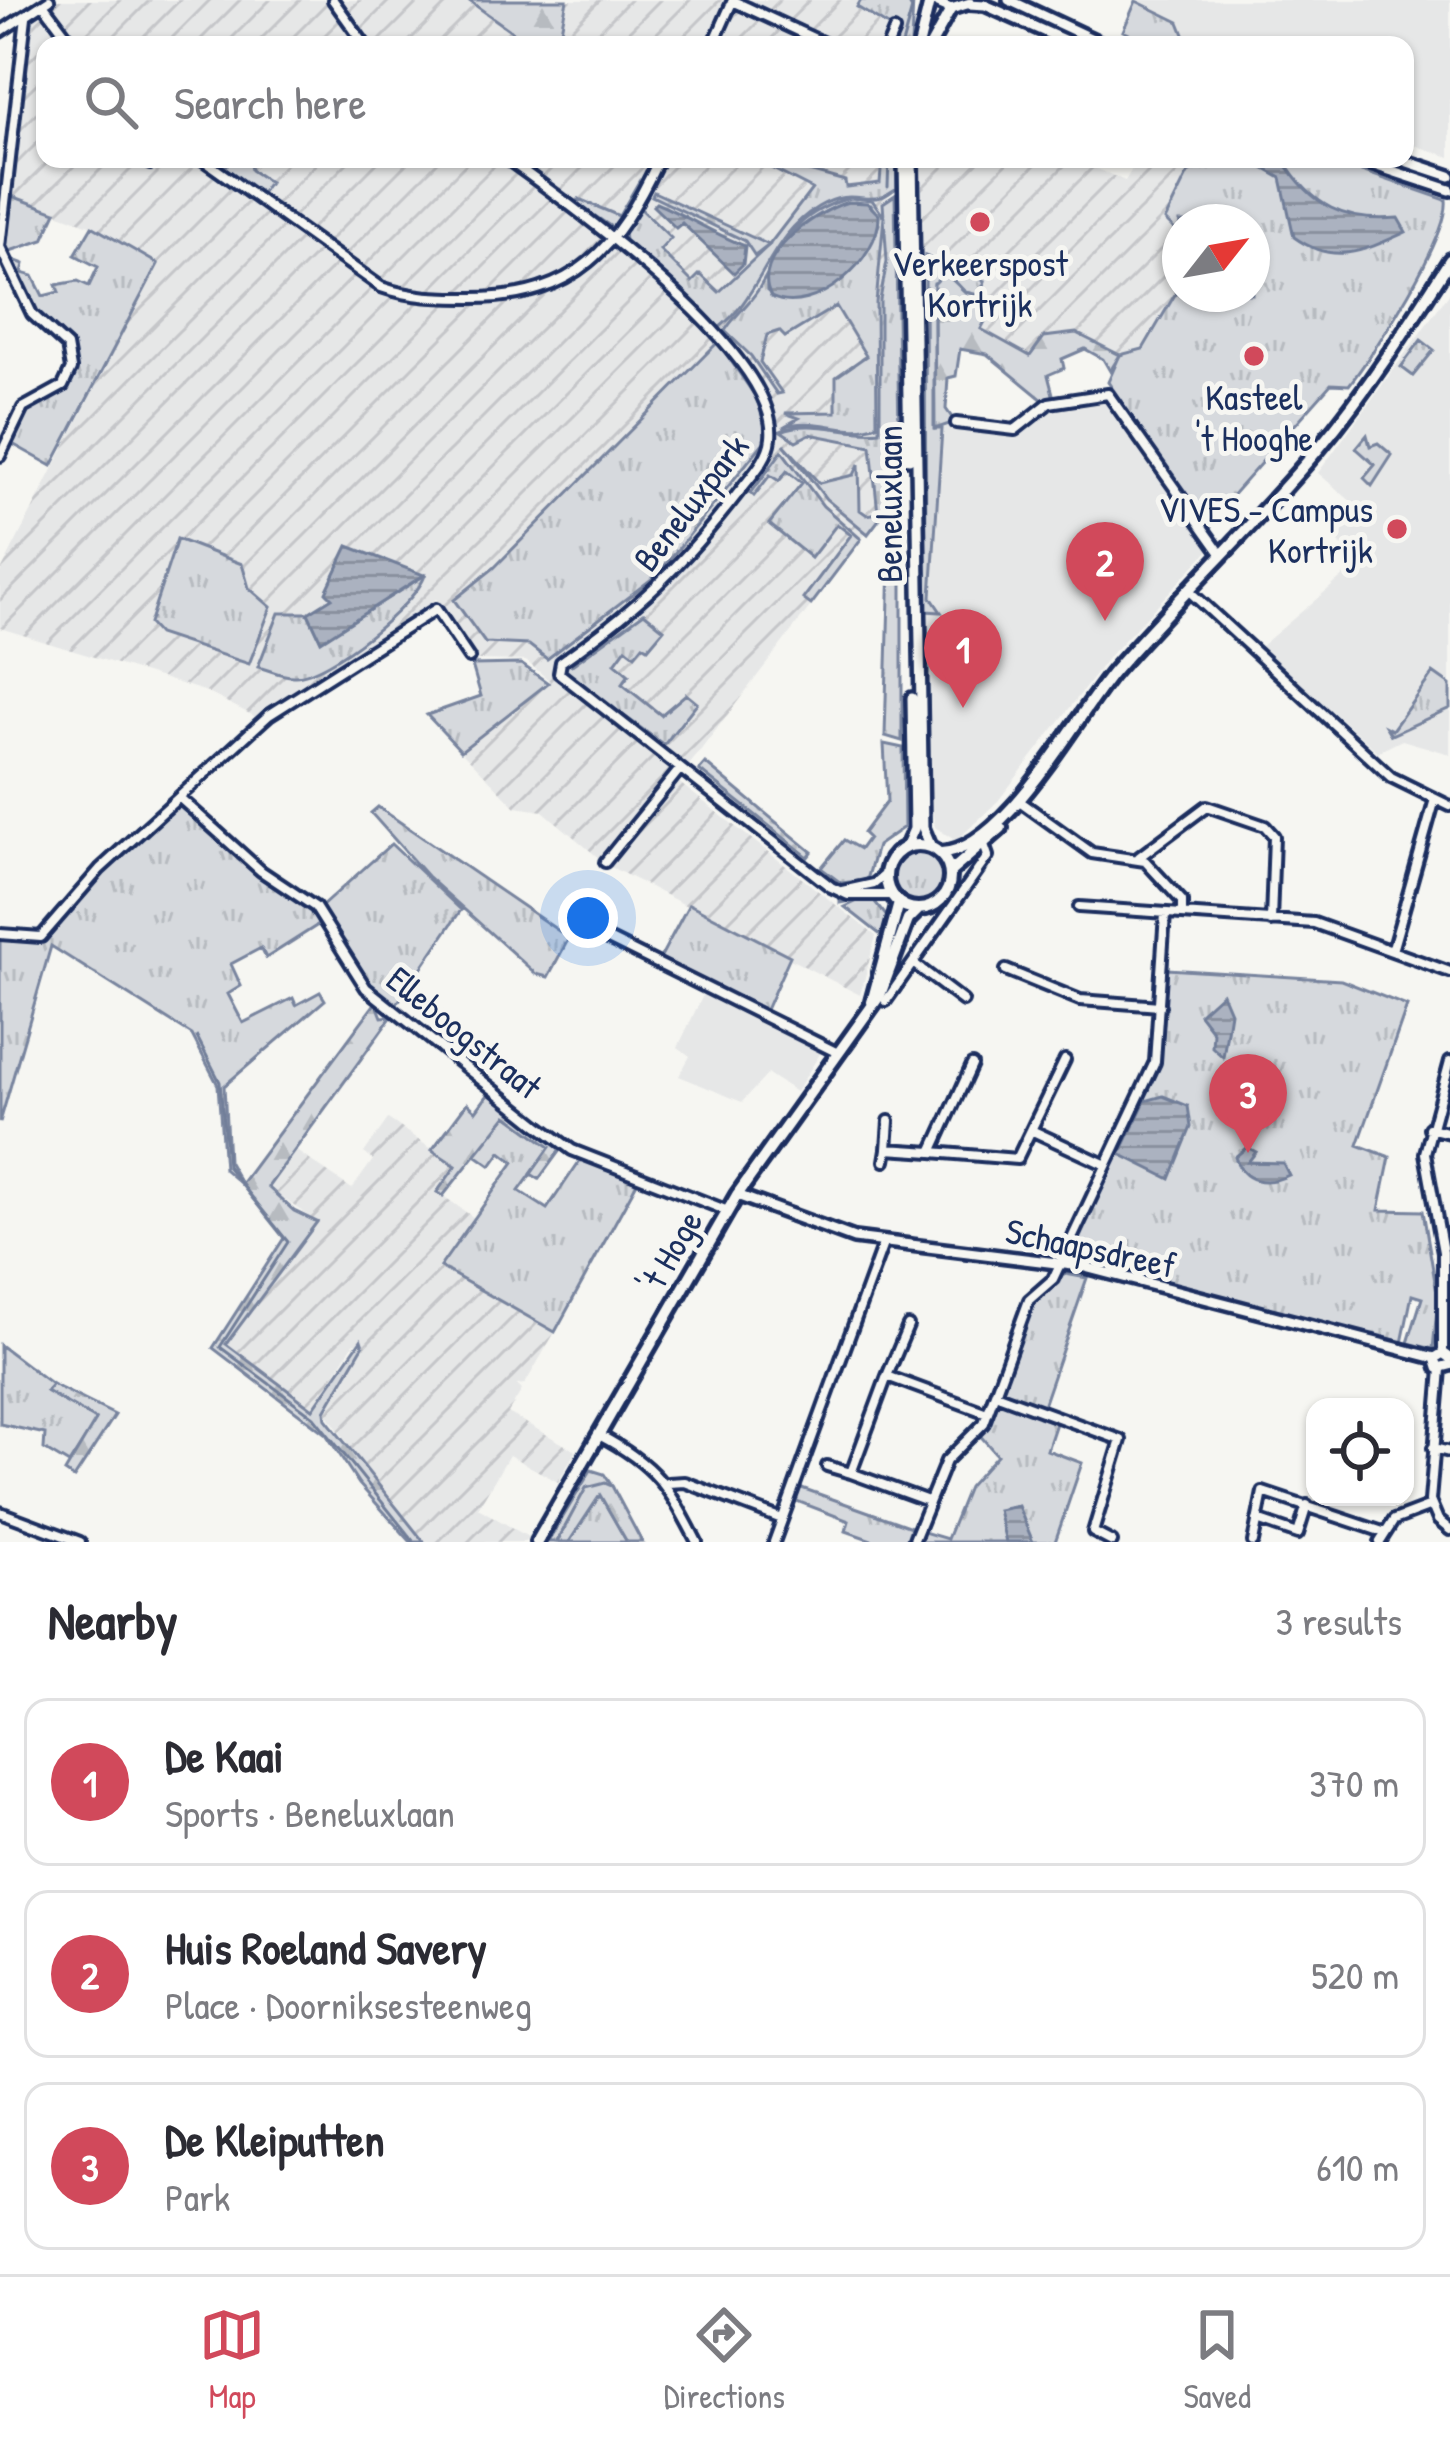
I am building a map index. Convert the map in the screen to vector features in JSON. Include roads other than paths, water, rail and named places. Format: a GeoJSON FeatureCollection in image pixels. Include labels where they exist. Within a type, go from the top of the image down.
{"type":"FeatureCollection","features":[{"type":"Feature","properties":{"kind":"main road"},"geometry":{"type":"LineString","coordinates":[[921,36],[930,0],[951,9],[971,2],[985,4],[1055,36]]}},
{"type":"Feature","properties":{"kind":"main road"},"geometry":{"type":"LineString","coordinates":[[1009,0],[1086,36]]}},
{"type":"Feature","properties":{"kind":"main road"},"geometry":{"type":"LineString","coordinates":[[937,36],[951,9]]}},
{"type":"Feature","properties":{"kind":"main road"},"geometry":{"type":"LineString","coordinates":[[1414,164],[1450,176]]}},
{"type":"Feature","properties":{"kind":"main road","name":"Beneluxlaan"},"geometry":{"type":"LineString","coordinates":[[906,847],[914,818],[908,168]]}},
{"type":"Feature","properties":{"kind":"main road","name":"Beneluxlaan"},"geometry":{"type":"LineString","coordinates":[[908,168],[917,700],[923,833],[936,850]]}},
{"type":"Feature","properties":{"kind":"main road"},"geometry":{"type":"LineString","coordinates":[[1383,168],[1450,190]]}},
{"type":"Feature","properties":{"kind":"main road","name":"'t Hoge"},"geometry":{"type":"LineString","coordinates":[[950,872],[1018,800],[1096,693],[1333,432],[1450,260]]}},
{"type":"Feature","properties":{"kind":"main road","name":"'t Hoge"},"geometry":{"type":"LineString","coordinates":[[936,850],[983,840]]}},
{"type":"Feature","properties":{"kind":"main road"},"geometry":{"type":"LineString","coordinates":[[906,847],[936,850],[950,872],[945,895],[919,909],[895,899],[886,874],[892,859],[906,847]]}},
{"type":"Feature","properties":{"kind":"main road","name":"'t Hoge"},"geometry":{"type":"LineString","coordinates":[[879,1001],[895,899]]}},
{"type":"Feature","properties":{"kind":"main road","name":"'t Hoge"},"geometry":{"type":"LineString","coordinates":[[537,1542],[737,1195],[836,1052],[879,1001],[919,909]]}},
{"type":"Feature","properties":{"kind":"main road","name":"Schaapsdreef"},"geometry":{"type":"LineString","coordinates":[[737,1195],[766,1210],[883,1244],[1057,1262],[1444,1360]]}},
{"type":"Feature","properties":{"kind":"street"},"geometry":{"type":"LineString","coordinates":[[333,0],[359,36]]}},
{"type":"Feature","properties":{"kind":"street"},"geometry":{"type":"LineString","coordinates":[[717,36],[733,1],[809,36]]}},
{"type":"Feature","properties":{"kind":"street"},"geometry":{"type":"LineString","coordinates":[[0,32],[46,2],[68,36]]}},
{"type":"Feature","properties":{"kind":"street"},"geometry":{"type":"LineString","coordinates":[[0,456],[23,408],[63,386],[71,369],[70,352],[32,314],[0,247],[26,16]]}},
{"type":"Feature","properties":{"kind":"street"},"geometry":{"type":"LineString","coordinates":[[892,36],[894,31]]}},
{"type":"Feature","properties":{"kind":"street"},"geometry":{"type":"LineString","coordinates":[[215,168],[381,287],[409,297],[541,292],[566,281],[614,236],[654,168]]}},
{"type":"Feature","properties":{"kind":"street"},"geometry":{"type":"LineString","coordinates":[[520,168],[614,236]]}},
{"type":"Feature","properties":{"kind":"street","name":"Beneluxpark"},"geometry":{"type":"LineString","coordinates":[[614,236],[733,353],[771,427],[764,460],[680,566],[644,602],[558,667],[562,678],[841,891]]}},
{"type":"Feature","properties":{"kind":"street"},"geometry":{"type":"LineString","coordinates":[[956,423],[1015,430],[1049,403],[1110,395],[1222,555]]}},
{"type":"Feature","properties":{"kind":"street"},"geometry":{"type":"LineString","coordinates":[[1189,591],[1391,777],[1450,806]]}},
{"type":"Feature","properties":{"kind":"street"},"geometry":{"type":"LineString","coordinates":[[0,934],[35,939],[44,934],[100,869],[269,715],[436,609],[470,658]]}},
{"type":"Feature","properties":{"kind":"street"},"geometry":{"type":"LineString","coordinates":[[605,862],[680,769]]}},
{"type":"Feature","properties":{"kind":"street","name":"Elleboogstraat"},"geometry":{"type":"LineString","coordinates":[[181,799],[261,871],[315,907],[366,988],[538,1125],[572,1150],[728,1210]]}},
{"type":"Feature","properties":{"kind":"street"},"geometry":{"type":"LineString","coordinates":[[1392,951],[1435,799]]}},
{"type":"Feature","properties":{"kind":"street"},"geometry":{"type":"LineString","coordinates":[[1018,800],[1092,853],[1139,857],[1182,901],[1182,914]]}},
{"type":"Feature","properties":{"kind":"street"},"geometry":{"type":"LineString","coordinates":[[1139,857],[1207,806],[1265,826],[1274,836],[1271,921]]}},
{"type":"Feature","properties":{"kind":"street","name":"'t Hoge"},"geometry":{"type":"LineString","coordinates":[[879,1001],[913,963],[988,856],[983,840]]}},
{"type":"Feature","properties":{"kind":"street"},"geometry":{"type":"LineString","coordinates":[[841,891],[874,884],[886,874]]}},
{"type":"Feature","properties":{"kind":"street"},"geometry":{"type":"LineString","coordinates":[[841,891],[895,899]]}},
{"type":"Feature","properties":{"kind":"street"},"geometry":{"type":"LineString","coordinates":[[1079,907],[1314,923],[1450,972]]}},
{"type":"Feature","properties":{"kind":"street"},"geometry":{"type":"LineString","coordinates":[[913,1542],[946,1461],[988,1413],[1029,1300],[1053,1279],[1057,1262],[1155,1062],[1165,914]]}},
{"type":"Feature","properties":{"kind":"street"},"geometry":{"type":"LineString","coordinates":[[578,924],[836,1052]]}},
{"type":"Feature","properties":{"kind":"street"},"geometry":{"type":"LineString","coordinates":[[913,963],[963,1000]]}},
{"type":"Feature","properties":{"kind":"street"},"geometry":{"type":"LineString","coordinates":[[1006,970],[1080,1000],[1160,1006]]}},
{"type":"Feature","properties":{"kind":"street"},"geometry":{"type":"LineString","coordinates":[[886,1149],[1017,1160],[1065,1060]]}},
{"type":"Feature","properties":{"kind":"street"},"geometry":{"type":"LineString","coordinates":[[1450,1061],[1429,1128],[1426,1176],[1448,1300],[1431,1506],[1450,1530]]}},
{"type":"Feature","properties":{"kind":"street"},"geometry":{"type":"LineString","coordinates":[[932,1152],[972,1066]]}},
{"type":"Feature","properties":{"kind":"street"},"geometry":{"type":"LineString","coordinates":[[886,1161],[889,1121]]}},
{"type":"Feature","properties":{"kind":"street"},"geometry":{"type":"LineString","coordinates":[[1429,1128],[1450,1133]]}},
{"type":"Feature","properties":{"kind":"street"},"geometry":{"type":"LineString","coordinates":[[1031,1130],[1104,1164]]}},
{"type":"Feature","properties":{"kind":"street"},"geometry":{"type":"LineString","coordinates":[[774,1542],[883,1244]]}},
{"type":"Feature","properties":{"kind":"street"},"geometry":{"type":"LineString","coordinates":[[850,1473],[908,1326]]}},
{"type":"Feature","properties":{"kind":"street"},"geometry":{"type":"LineString","coordinates":[[887,1376],[988,1413]]}},
{"type":"Feature","properties":{"kind":"street"},"geometry":{"type":"LineString","coordinates":[[995,1394],[1119,1438],[1093,1532],[1112,1542]]}},
{"type":"Feature","properties":{"kind":"street"},"geometry":{"type":"LineString","coordinates":[[599,1435],[633,1453],[668,1483],[697,1542]]}},
{"type":"Feature","properties":{"kind":"street"},"geometry":{"type":"LineString","coordinates":[[1433,1448],[1450,1452]]}},
{"type":"Feature","properties":{"kind":"street"},"geometry":{"type":"LineString","coordinates":[[827,1466],[928,1502]]}},
{"type":"Feature","properties":{"kind":"street"},"geometry":{"type":"LineString","coordinates":[[668,1483],[685,1482],[782,1519]]}},
{"type":"Feature","properties":{"kind":"street"},"geometry":{"type":"LineString","coordinates":[[1253,1542],[1263,1492],[1306,1505]]}},
{"type":"Feature","properties":{"kind":"street"},"geometry":{"type":"LineString","coordinates":[[1257,1520],[1298,1534],[1307,1506]]}},
{"type":"Feature","properties":{"kind":"street"},"geometry":{"type":"LineString","coordinates":[[1309,1506],[1382,1537],[1394,1520],[1431,1506]]}},
{"type":"Feature","properties":{"kind":"street"},"geometry":{"type":"LineString","coordinates":[[0,1512],[80,1542]]}},
{"type":"Feature","properties":{"kind":"waterway"},"geometry":{"type":"LineString","coordinates":[[904,36],[912,9],[907,0]]}},
{"type":"Feature","properties":{"kind":"waterway"},"geometry":{"type":"LineString","coordinates":[[888,187],[889,168]]}},
{"type":"Feature","properties":{"kind":"waterway"},"geometry":{"type":"LineString","coordinates":[[197,1037],[220,1082],[227,1166],[288,1242],[220,1347],[314,1417],[414,1542]]}},
{"type":"Feature","properties":{"kind":"place","name":"Verkeerspost Kortrijk"},"geometry":{"type":"Point","coordinates":[980,222]}},
{"type":"Feature","properties":{"kind":"place","name":"Kasteel 't Hooghe"},"geometry":{"type":"Point","coordinates":[1254,356]}},
{"type":"Feature","properties":{"kind":"place","name":"VIVES - Campus Kortrijk"},"geometry":{"type":"Point","coordinates":[1397,529]}},
{"type":"Feature","properties":{"kind":"place","name":"Huis Roeland Savery"},"geometry":{"type":"Point","coordinates":[1105,621]}},
{"type":"Feature","properties":{"kind":"place","name":"De Kaai"},"geometry":{"type":"Point","coordinates":[963,708]}},
{"type":"Feature","properties":{"kind":"place","name":"De Kleiputten"},"geometry":{"type":"Point","coordinates":[1248,1153]}}]}
